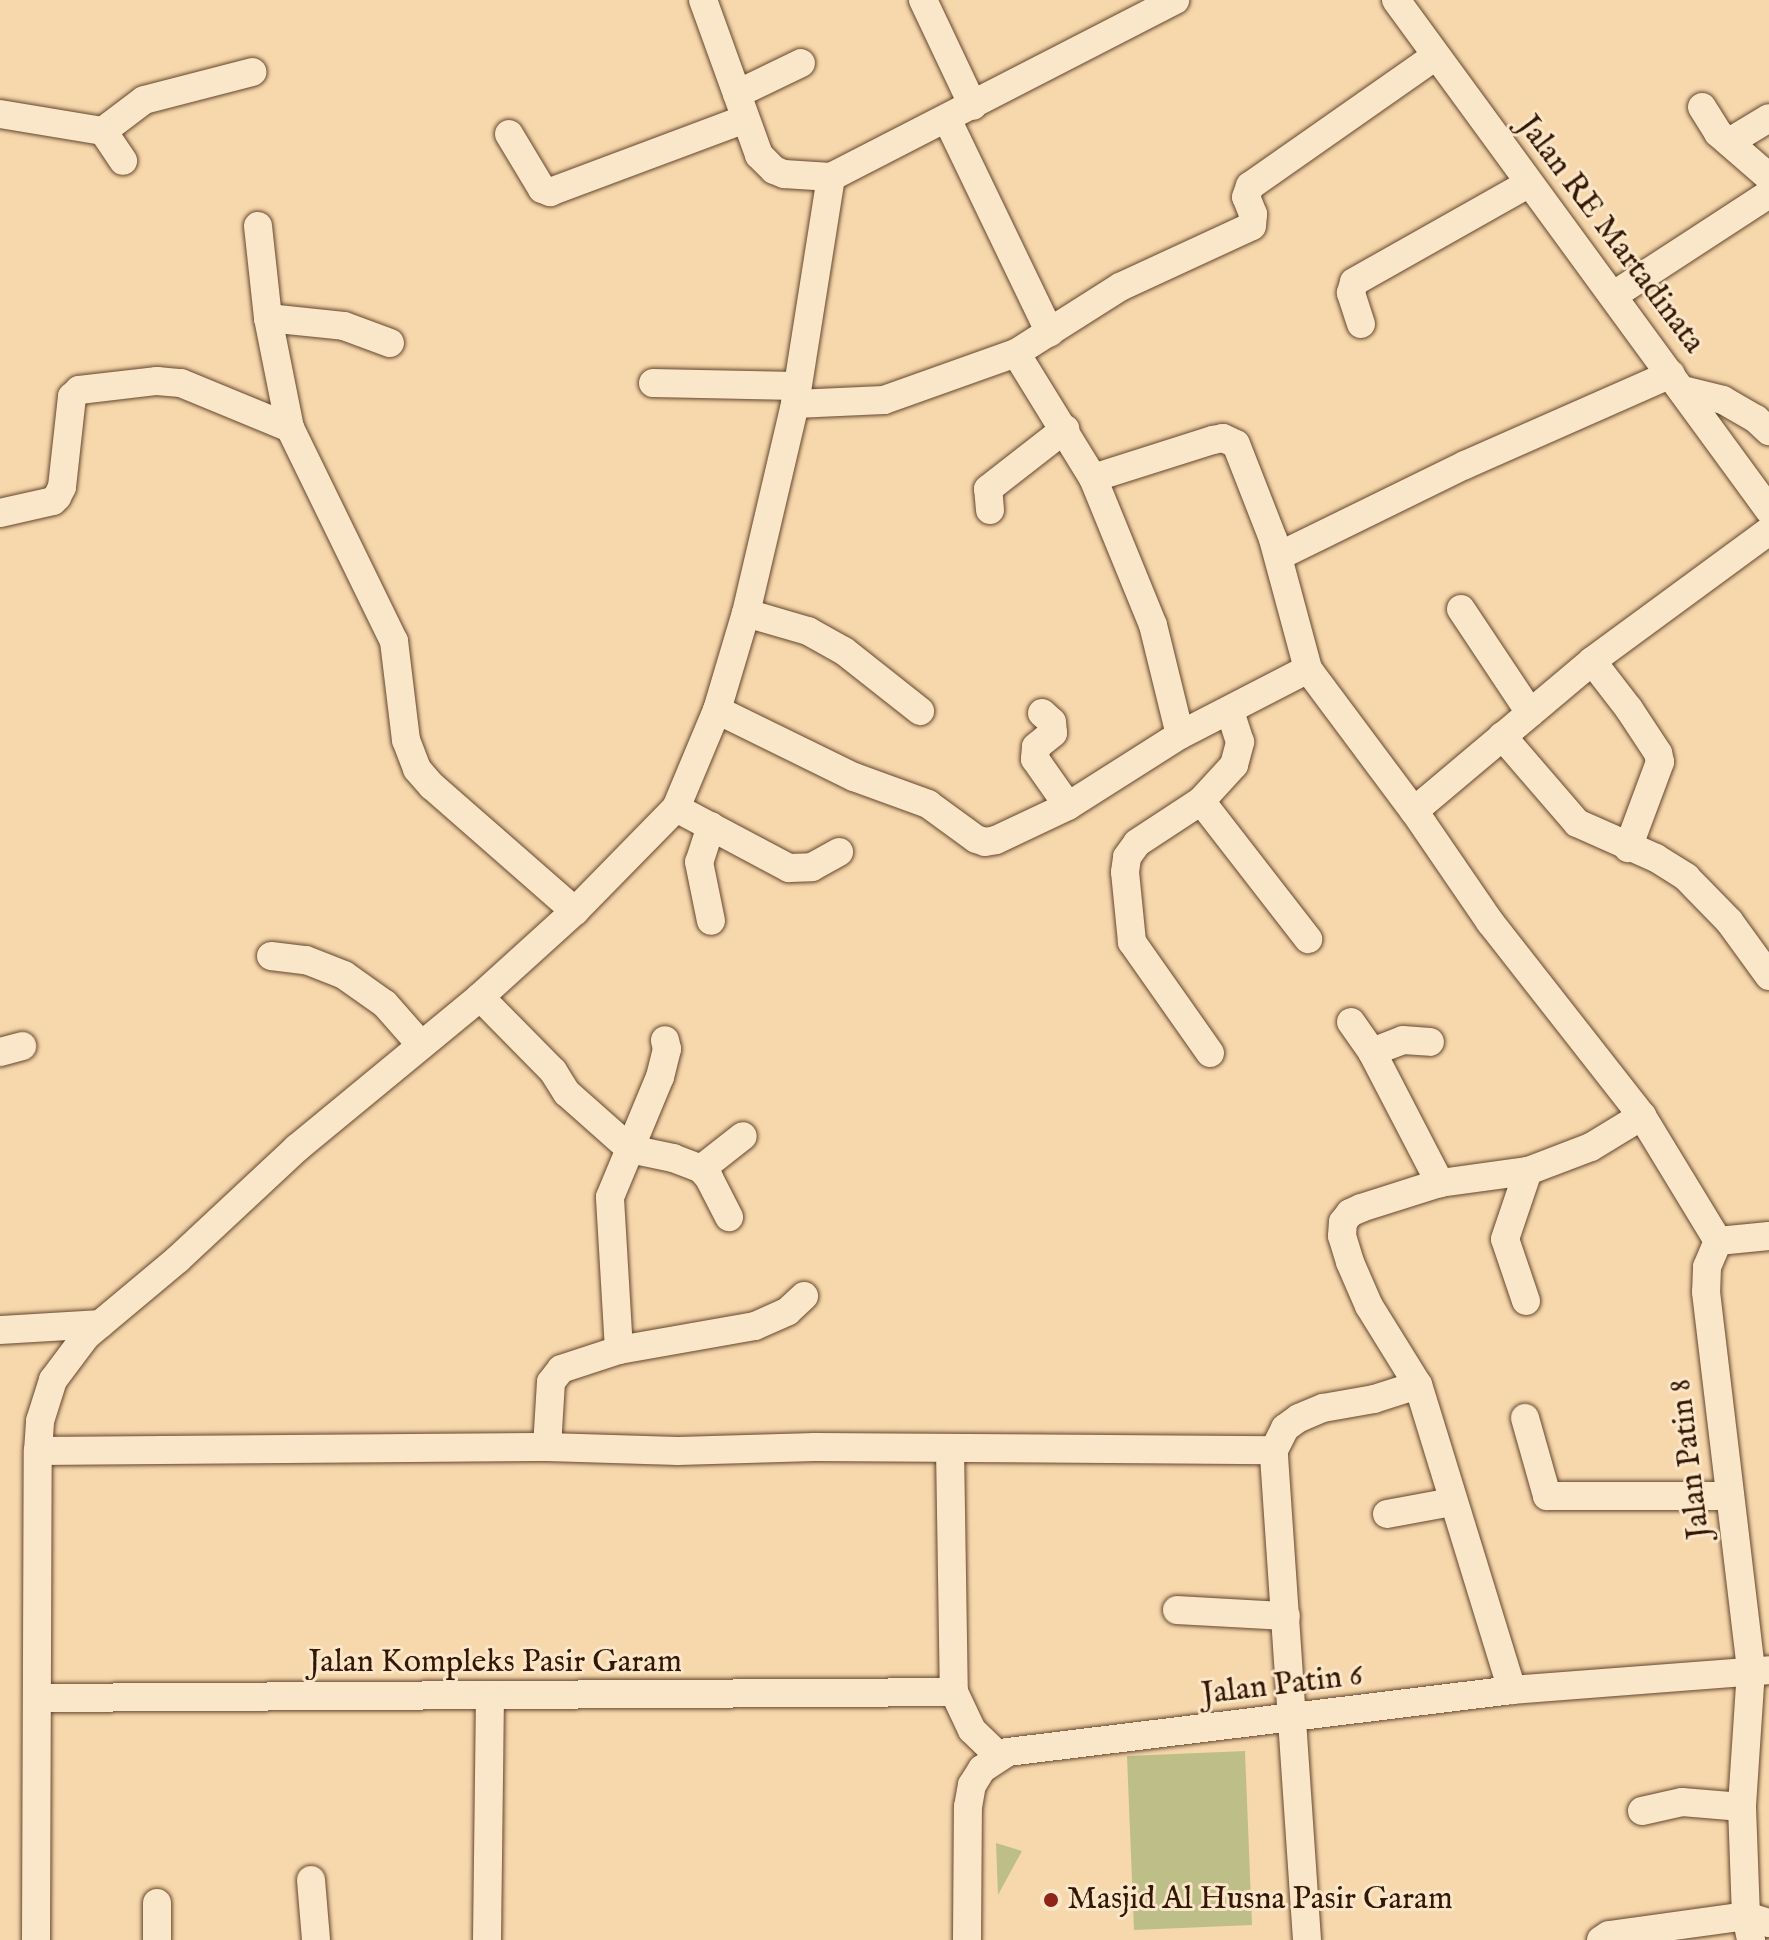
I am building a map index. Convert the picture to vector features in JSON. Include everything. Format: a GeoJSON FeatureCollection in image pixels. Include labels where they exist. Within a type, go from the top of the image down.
{"type":"FeatureCollection","features":[{"type":"Feature","properties":{"kind":"street"},"geometry":{"type":"LineString","coordinates":[[703,0],[759,155],[774,170],[831,177],[1175,0]]}},
{"type":"Feature","properties":{"kind":"street"},"geometry":{"type":"LineString","coordinates":[[923,0],[973,106]]}},
{"type":"Feature","properties":{"kind":"street","name":"Jalan RE Martadinata"},"geometry":{"type":"LineString","coordinates":[[1396,0],[1769,510]]}},
{"type":"Feature","properties":{"kind":"street"},"geometry":{"type":"LineString","coordinates":[[653,383],[884,400],[1016,353],[1120,287],[1252,226],[1253,214],[1246,197],[1250,186],[1436,56]]}},
{"type":"Feature","properties":{"kind":"street"},"geometry":{"type":"LineString","coordinates":[[509,134],[542,189],[550,192],[741,106],[801,63]]}},
{"type":"Feature","properties":{"kind":"street"},"geometry":{"type":"LineString","coordinates":[[0,114],[103,131],[144,100],[252,72]]}},
{"type":"Feature","properties":{"kind":"street"},"geometry":{"type":"LineString","coordinates":[[1702,107],[1718,133],[1731,141],[1769,177]]}},
{"type":"Feature","properties":{"kind":"street"},"geometry":{"type":"LineString","coordinates":[[1731,141],[1769,118]]}},
{"type":"Feature","properties":{"kind":"street"},"geometry":{"type":"LineString","coordinates":[[947,119],[1050,333]]}},
{"type":"Feature","properties":{"kind":"street"},"geometry":{"type":"LineString","coordinates":[[103,131],[123,161]]}},
{"type":"Feature","properties":{"kind":"street"},"geometry":{"type":"LineString","coordinates":[[36,1940],[38,1451],[40,1421],[53,1380],[86,1336],[178,1259],[297,1148],[480,997],[575,911],[676,808],[717,710],[746,613],[795,395],[831,177]]}},
{"type":"Feature","properties":{"kind":"street"},"geometry":{"type":"LineString","coordinates":[[1361,324],[1351,293],[1354,282],[1528,184]]}},
{"type":"Feature","properties":{"kind":"street"},"geometry":{"type":"LineString","coordinates":[[1614,295],[1769,194]]}},
{"type":"Feature","properties":{"kind":"street"},"geometry":{"type":"LineString","coordinates":[[258,226],[268,318],[290,428],[394,641],[406,740],[417,769],[432,786],[575,911]]}},
{"type":"Feature","properties":{"kind":"street"},"geometry":{"type":"LineString","coordinates":[[268,318],[344,326],[390,343]]}},
{"type":"Feature","properties":{"kind":"street"},"geometry":{"type":"LineString","coordinates":[[1016,353],[1093,478],[1153,625],[1180,735]]}},
{"type":"Feature","properties":{"kind":"street"},"geometry":{"type":"LineString","coordinates":[[0,513],[53,501],[57,497],[62,487],[72,397],[79,390],[157,381],[181,383],[290,428]]}},
{"type":"Feature","properties":{"kind":"street"},"geometry":{"type":"LineString","coordinates":[[1279,556],[1465,465],[1677,382],[1723,400],[1756,419],[1769,431]]}},
{"type":"Feature","properties":{"kind":"street"},"geometry":{"type":"LineString","coordinates":[[990,510],[988,489],[1065,429]]}},
{"type":"Feature","properties":{"kind":"street"},"geometry":{"type":"LineString","coordinates":[[1093,478],[1213,440],[1229,439],[1236,444],[1279,556],[1308,669],[1414,811],[1490,922],[1642,1116],[1718,1241],[1769,1236]]}},
{"type":"Feature","properties":{"kind":"street"},"geometry":{"type":"LineString","coordinates":[[1414,811],[1592,661],[1769,531]]}},
{"type":"Feature","properties":{"kind":"street"},"geometry":{"type":"LineString","coordinates":[[1461,609],[1530,713]]}},
{"type":"Feature","properties":{"kind":"street"},"geometry":{"type":"LineString","coordinates":[[746,613],[808,631],[844,651],[920,711]]}},
{"type":"Feature","properties":{"kind":"street"},"geometry":{"type":"LineString","coordinates":[[1592,661],[1629,709],[1658,753],[1660,762],[1628,848]]}},
{"type":"Feature","properties":{"kind":"street"},"geometry":{"type":"LineString","coordinates":[[717,710],[854,777],[928,804],[976,839],[996,840],[1068,806],[1180,735],[1308,669]]}},
{"type":"Feature","properties":{"kind":"street"},"geometry":{"type":"LineString","coordinates":[[1210,1053],[1132,942],[1125,872],[1127,857],[1137,843],[1201,801],[1234,765],[1240,742],[1230,711]]}},
{"type":"Feature","properties":{"kind":"street"},"geometry":{"type":"LineString","coordinates":[[1042,713],[1052,722],[1053,733],[1036,747],[1035,759],[1068,806]]}},
{"type":"Feature","properties":{"kind":"street"},"geometry":{"type":"LineString","coordinates":[[1502,736],[1577,823],[1656,858],[1686,877],[1729,921],[1769,976]]}},
{"type":"Feature","properties":{"kind":"street"},"geometry":{"type":"LineString","coordinates":[[1201,801],[1308,939]]}},
{"type":"Feature","properties":{"kind":"street"},"geometry":{"type":"LineString","coordinates":[[676,808],[789,868],[812,867],[839,852]]}},
{"type":"Feature","properties":{"kind":"street"},"geometry":{"type":"LineString","coordinates":[[711,826],[699,862],[711,921]]}},
{"type":"Feature","properties":{"kind":"street"},"geometry":{"type":"LineString","coordinates":[[271,956],[306,960],[344,975],[385,1004],[421,1045]]}},
{"type":"Feature","properties":{"kind":"street"},"geometry":{"type":"LineString","coordinates":[[480,997],[553,1071],[567,1093],[630,1149],[673,1158],[701,1169],[729,1217]]}},
{"type":"Feature","properties":{"kind":"street"},"geometry":{"type":"LineString","coordinates":[[1351,1022],[1372,1052],[1440,1183]]}},
{"type":"Feature","properties":{"kind":"street"},"geometry":{"type":"LineString","coordinates":[[619,1350],[610,1197],[660,1077],[667,1049],[665,1040]]}},
{"type":"Feature","properties":{"kind":"street"},"geometry":{"type":"LineString","coordinates":[[1372,1052],[1403,1040],[1430,1042]]}},
{"type":"Feature","properties":{"kind":"street"},"geometry":{"type":"LineString","coordinates":[[1512,1690],[1418,1385],[1369,1306],[1342,1236],[1343,1222],[1350,1213],[1440,1183],[1528,1171],[1591,1147],[1642,1116]]}},
{"type":"Feature","properties":{"kind":"street"},"geometry":{"type":"LineString","coordinates":[[701,1169],[743,1136]]}},
{"type":"Feature","properties":{"kind":"street"},"geometry":{"type":"LineString","coordinates":[[1526,1301],[1505,1239],[1528,1171]]}},
{"type":"Feature","properties":{"kind":"street","name":"Jalan Patin 8"},"geometry":{"type":"LineString","coordinates":[[1718,1241],[1707,1267],[1706,1292],[1730,1496],[1760,1670],[1742,1807],[1755,1926]]}},
{"type":"Feature","properties":{"kind":"street"},"geometry":{"type":"LineString","coordinates":[[547,1447],[553,1376],[569,1365],[619,1350],[755,1326],[788,1311],[804,1296]]}},
{"type":"Feature","properties":{"kind":"street"},"geometry":{"type":"LineString","coordinates":[[0,1330],[100,1324]]}},
{"type":"Feature","properties":{"kind":"street"},"geometry":{"type":"LineString","coordinates":[[1307,1940],[1274,1450],[1285,1428],[1299,1418],[1323,1408],[1374,1399],[1418,1385]]}},
{"type":"Feature","properties":{"kind":"street"},"geometry":{"type":"LineString","coordinates":[[1525,1418],[1547,1496],[1730,1496]]}},
{"type":"Feature","properties":{"kind":"street"},"geometry":{"type":"LineString","coordinates":[[38,1451],[547,1447],[678,1451],[950,1448],[1274,1450]]}},
{"type":"Feature","properties":{"kind":"street"},"geometry":{"type":"LineString","coordinates":[[950,1448],[954,1692],[972,1730],[999,1756],[982,1769],[972,1785]]}},
{"type":"Feature","properties":{"kind":"street"},"geometry":{"type":"LineString","coordinates":[[1387,1514],[1452,1502]]}},
{"type":"Feature","properties":{"kind":"street"},"geometry":{"type":"LineString","coordinates":[[1177,1610],[1286,1616]]}},
{"type":"Feature","properties":{"kind":"street","name":"Jalan Patin 6"},"geometry":{"type":"LineString","coordinates":[[999,1756],[1031,1748],[1292,1720],[1512,1690],[1760,1670]]}},
{"type":"Feature","properties":{"kind":"street","name":"Jalan Kompleks Pasir Garam"},"geometry":{"type":"LineString","coordinates":[[37,1698],[490,1698],[954,1692]]}},
{"type":"Feature","properties":{"kind":"street"},"geometry":{"type":"LineString","coordinates":[[487,1940],[490,1698]]}},
{"type":"Feature","properties":{"kind":"street"},"geometry":{"type":"LineString","coordinates":[[967,1940],[972,1730]]}},
{"type":"Feature","properties":{"kind":"street"},"geometry":{"type":"LineString","coordinates":[[1642,1811],[1703,1801],[1742,1807]]}},
{"type":"Feature","properties":{"kind":"street"},"geometry":{"type":"LineString","coordinates":[[311,1880],[316,1940]]}},
{"type":"Feature","properties":{"kind":"street"},"geometry":{"type":"LineString","coordinates":[[157,1903],[157,1940]]}},
{"type":"Feature","properties":{"kind":"street"},"geometry":{"type":"LineString","coordinates":[[1601,1940],[1609,1935],[1755,1926]]}},
{"type":"Feature","properties":{"kind":"green space"},"geometry":{"type":"Polygon","coordinates":[[[1245,1751],[1252,1925],[1134,1930],[1127,1756],[1245,1751]]]}},
{"type":"Feature","properties":{"kind":"green space"},"geometry":{"type":"Polygon","coordinates":[[[996,1843],[1022,1851],[998,1895],[996,1843]]]}},
{"type":"Feature","properties":{"kind":"place","name":"Masjid Al Husna Pasir Garam"},"geometry":{"type":"Point","coordinates":[1051,1900]}}]}
